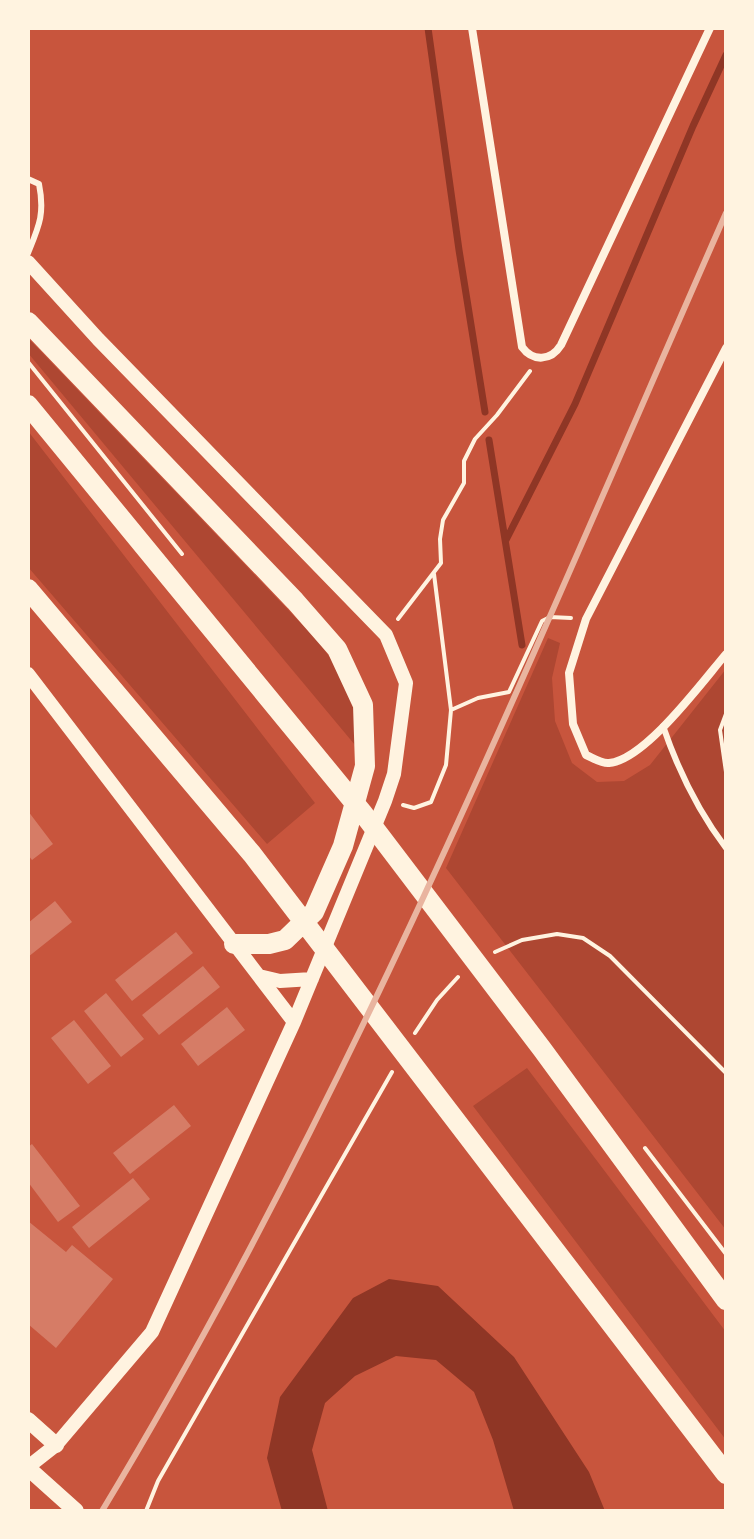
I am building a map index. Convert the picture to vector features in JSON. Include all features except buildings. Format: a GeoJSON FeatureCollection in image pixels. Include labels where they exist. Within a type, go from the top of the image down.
{"type":"FeatureCollection","features":[{"type":"Feature","properties":{"kind":"highway"},"geometry":{"type":"LineString","coordinates":[[28,322],[337,649],[363,705],[365,766],[343,846],[314,912],[285,940],[269,944],[234,944]]}},
{"type":"Feature","properties":{"kind":"highway"},"geometry":{"type":"LineString","coordinates":[[28,405],[362,812],[542,1049],[726,1300]]}},
{"type":"Feature","properties":{"kind":"highway"},"geometry":{"type":"LineString","coordinates":[[28,589],[252,854],[726,1474]]}},
{"type":"Feature","properties":{"kind":"main road"},"geometry":{"type":"LineString","coordinates":[[28,1420],[56,1445]]}},
{"type":"Feature","properties":{"kind":"main road"},"geometry":{"type":"LineString","coordinates":[[28,1468],[76,1511]]}},
{"type":"Feature","properties":{"kind":"street"},"geometry":{"type":"LineString","coordinates":[[472,28],[522,347],[528,355],[539,359],[556,353],[561,345],[710,28]]}},
{"type":"Feature","properties":{"kind":"street"},"geometry":{"type":"LineString","coordinates":[[28,262],[98,339],[386,635],[406,683],[394,774],[385,801],[294,1022],[152,1332],[56,1445],[28,1468]]}},
{"type":"Feature","properties":{"kind":"street"},"geometry":{"type":"LineString","coordinates":[[726,348],[586,619],[569,673],[573,724],[586,755],[606,764],[631,757],[663,726],[726,654]]}},
{"type":"Feature","properties":{"kind":"street"},"geometry":{"type":"LineString","coordinates":[[28,674],[294,1022]]}},
{"type":"Feature","properties":{"kind":"street"},"geometry":{"type":"LineString","coordinates":[[259,976],[280,981],[312,979]]}},
{"type":"Feature","properties":{"kind":"lane"},"geometry":{"type":"LineString","coordinates":[[28,179],[39,184],[43,205],[28,253]]}},
{"type":"Feature","properties":{"kind":"lane"},"geometry":{"type":"LineString","coordinates":[[663,726],[677,767],[712,830],[726,848]]}},
{"type":"Feature","properties":{"kind":"path"},"geometry":{"type":"LineString","coordinates":[[386,635],[441,563],[443,520],[464,483],[464,461],[475,439],[539,359]]}},
{"type":"Feature","properties":{"kind":"path"},"geometry":{"type":"LineString","coordinates":[[385,801],[414,808],[431,802],[446,765],[451,710],[434,574]]}},
{"type":"Feature","properties":{"kind":"path"},"geometry":{"type":"LineString","coordinates":[[451,710],[478,698],[509,692],[542,621],[550,617],[586,619]]}},
{"type":"Feature","properties":{"kind":"path"},"geometry":{"type":"LineString","coordinates":[[726,714],[720,730],[726,772]]}},
{"type":"Feature","properties":{"kind":"path"},"geometry":{"type":"LineString","coordinates":[[484,957],[522,940],[557,934],[583,938],[610,956],[726,1073]]}},
{"type":"Feature","properties":{"kind":"path"},"geometry":{"type":"LineString","coordinates":[[414,1036],[437,1000],[463,972]]}},
{"type":"Feature","properties":{"kind":"path"},"geometry":{"type":"LineString","coordinates":[[146,1511],[158,1481],[398,1061]]}},
{"type":"Feature","properties":{"kind":"shaded area"},"geometry":{"type":"Polygon","coordinates":[[[28,338],[317,640],[354,690],[355,745],[28,353],[28,338]]]}},
{"type":"Feature","properties":{"kind":"shaded area"},"geometry":{"type":"Polygon","coordinates":[[[28,431],[315,803],[267,844],[28,567],[28,431]]]}},
{"type":"Feature","properties":{"kind":"shaded area"},"geometry":{"type":"Polygon","coordinates":[[[548,638],[560,643],[552,678],[555,721],[572,763],[597,782],[624,781],[650,765],[726,669],[726,1230],[446,868],[548,638]]]}},
{"type":"Feature","properties":{"kind":"shaded area"},"geometry":{"type":"Polygon","coordinates":[[[527,1068],[726,1332],[726,1440],[473,1106],[527,1068]]]}},
{"type":"Feature","properties":{"kind":"shaded area"},"geometry":{"type":"Polygon","coordinates":[[[389,1279],[438,1286],[514,1357],[589,1472],[605,1511],[514,1511],[493,1440],[474,1392],[436,1360],[396,1356],[355,1376],[325,1403],[312,1450],[328,1511],[282,1511],[267,1458],[280,1397],[353,1298],[389,1279]]]}},
{"type":"Feature","properties":{"kind":"waterway"},"geometry":{"type":"LineString","coordinates":[[428,28],[485,412]]}},
{"type":"Feature","properties":{"kind":"waterway"},"geometry":{"type":"LineString","coordinates":[[506,540],[575,404],[726,55]]}},
{"type":"Feature","properties":{"kind":"waterway"},"geometry":{"type":"LineString","coordinates":[[489,440],[522,645]]}},
{"type":"Feature","properties":{"kind":"railway"},"geometry":{"type":"LineString","coordinates":[[102,1511],[192,1355],[358,1035],[509,708],[726,213]]}}]}
